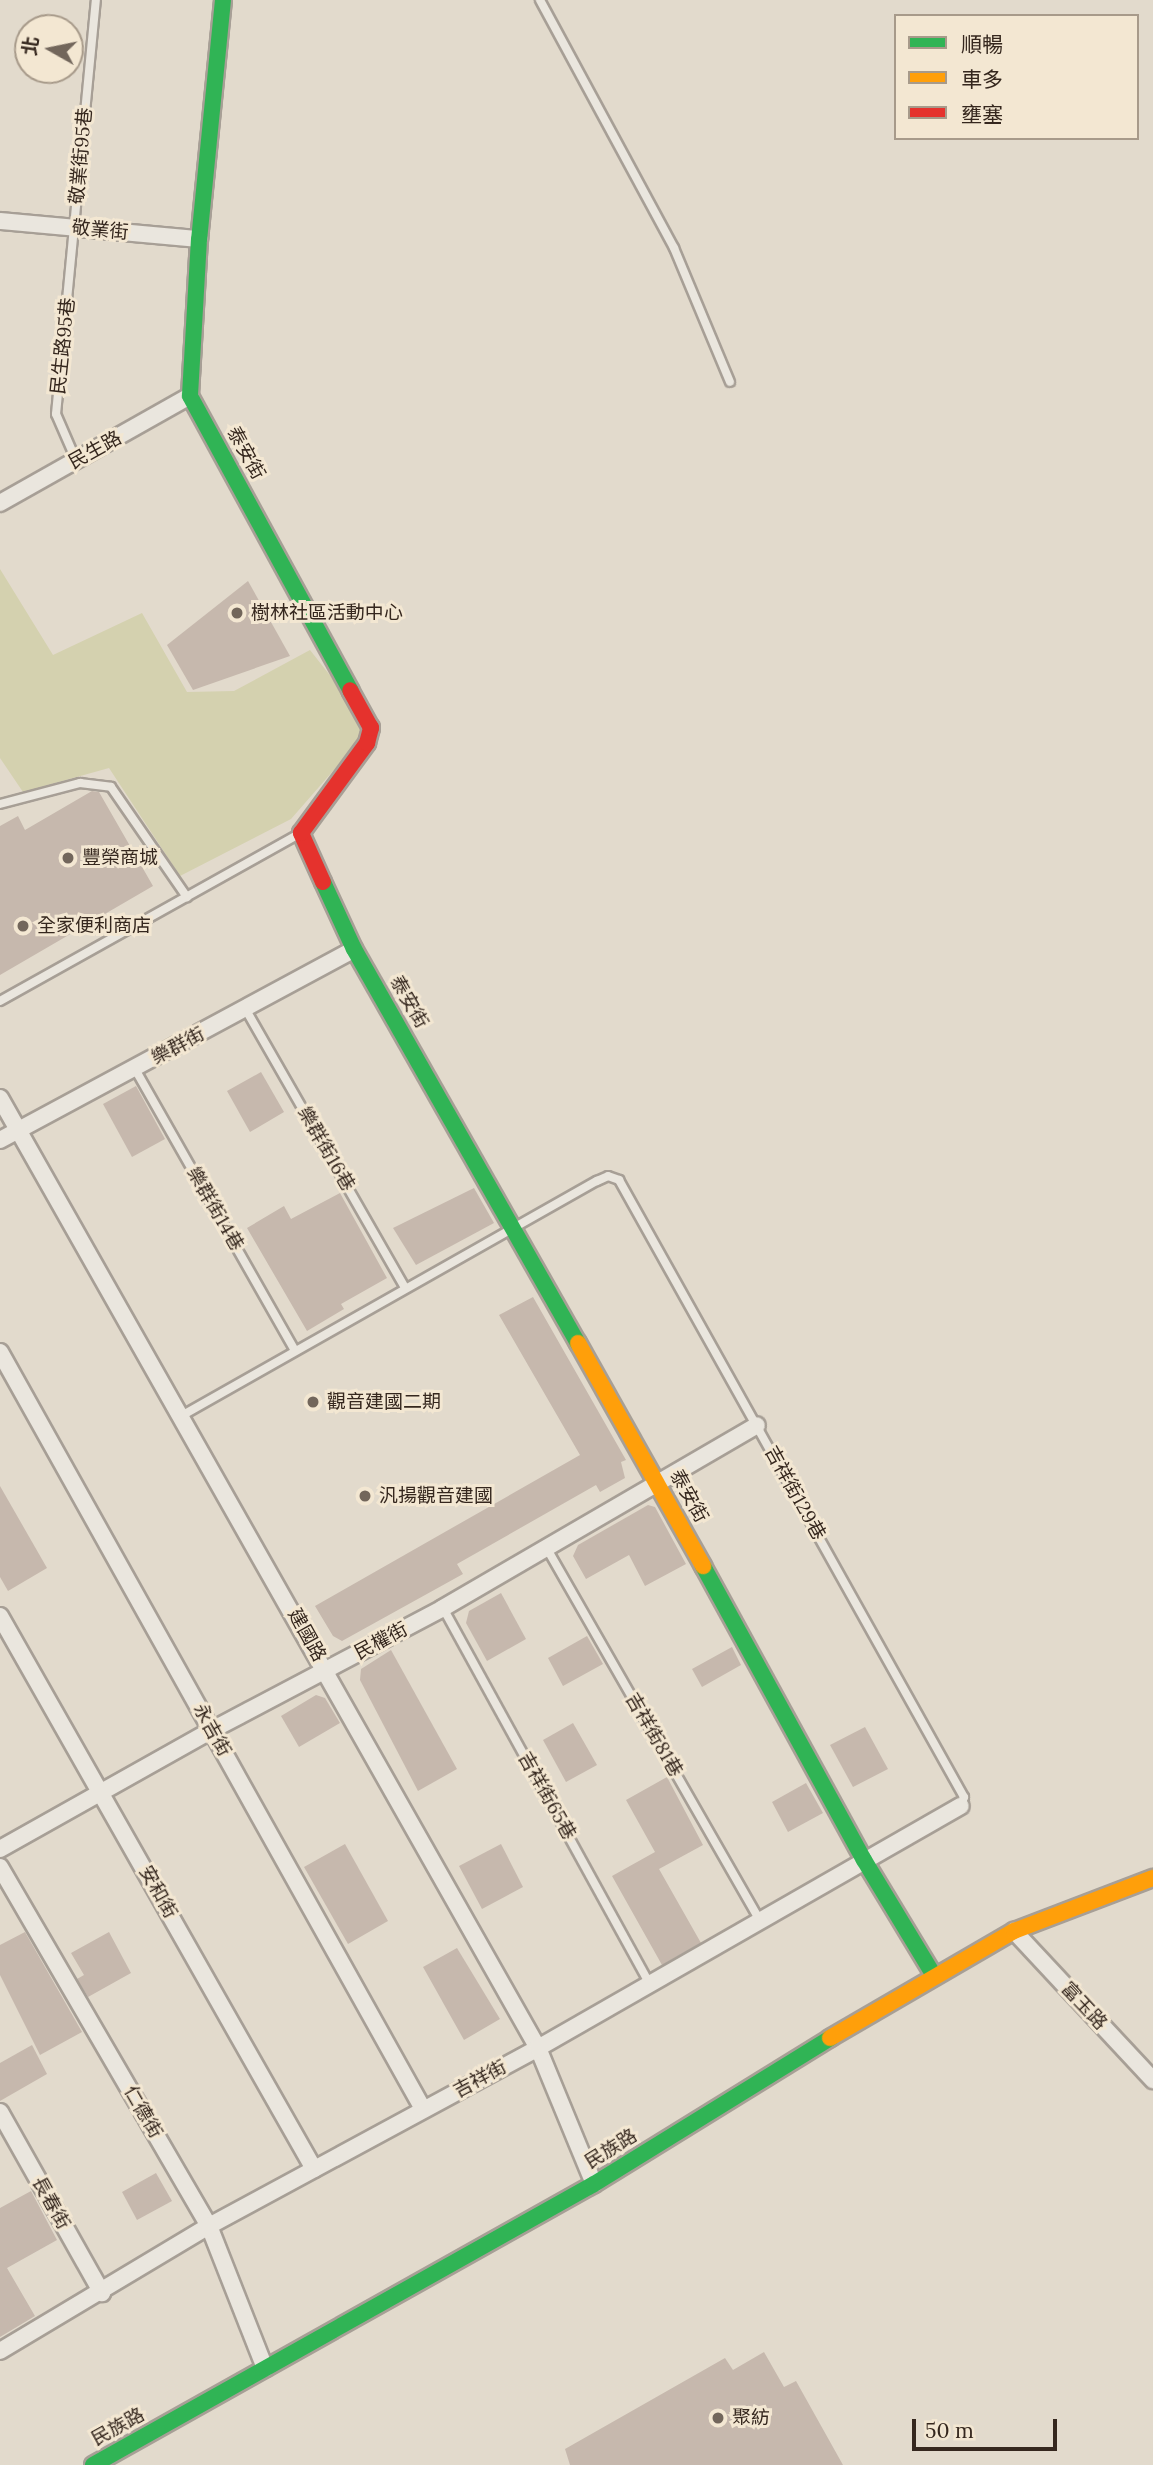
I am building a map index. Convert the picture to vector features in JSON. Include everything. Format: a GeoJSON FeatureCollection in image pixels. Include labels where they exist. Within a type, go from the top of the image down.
{"type":"FeatureCollection","features":[{"type":"Feature","properties":{"kind":"street"},"geometry":{"type":"LineString","coordinates":[[190,396],[199,239],[223,0]]}},
{"type":"Feature","properties":{"kind":"street","name":"敬業街"},"geometry":{"type":"LineString","coordinates":[[0,221],[199,239]]}},
{"type":"Feature","properties":{"kind":"street","name":"民生路"},"geometry":{"type":"LineString","coordinates":[[0,503],[190,396]]}},
{"type":"Feature","properties":{"kind":"street","name":"泰安街"},"geometry":{"type":"LineString","coordinates":[[190,396],[369,718],[367,743],[300,833],[354,949],[515,1228],[864,1860],[933,1974]]}},
{"type":"Feature","properties":{"kind":"street","name":"樂群街"},"geometry":{"type":"LineString","coordinates":[[0,1140],[246,1010],[354,949]]}},
{"type":"Feature","properties":{"kind":"street","name":"建國路"},"geometry":{"type":"LineString","coordinates":[[0,1097],[183,1415],[538,2048],[594,2184]]}},
{"type":"Feature","properties":{"kind":"street","name":"永吉街"},"geometry":{"type":"LineString","coordinates":[[0,1352],[423,2109]]}},
{"type":"Feature","properties":{"kind":"street","name":"民權街"},"geometry":{"type":"LineString","coordinates":[[0,1849],[212,1730],[443,1608],[757,1425]]}},
{"type":"Feature","properties":{"kind":"street","name":"安和街"},"geometry":{"type":"LineString","coordinates":[[0,1616],[314,2169]]}},
{"type":"Feature","properties":{"kind":"street","name":"吉祥街"},"geometry":{"type":"LineString","coordinates":[[0,2351],[102,2293],[209,2226],[538,2048],[761,1923],[864,1860],[961,1806]]}},
{"type":"Feature","properties":{"kind":"street","name":"仁德街"},"geometry":{"type":"LineString","coordinates":[[0,1867],[209,2226],[265,2368]]}},
{"type":"Feature","properties":{"kind":"street","name":"民族路"},"geometry":{"type":"LineString","coordinates":[[93,2465],[594,2184],[933,1974],[1014,1931],[1153,1878]]}},
{"type":"Feature","properties":{"kind":"street","name":"富玉路"},"geometry":{"type":"LineString","coordinates":[[1014,1931],[1153,2080]]}},
{"type":"Feature","properties":{"kind":"street","name":"長春街"},"geometry":{"type":"LineString","coordinates":[[0,2112],[102,2293]]}},
{"type":"Feature","properties":{"kind":"lane","name":"敬業街95巷"},"geometry":{"type":"LineString","coordinates":[[75,228],[96,0]]}},
{"type":"Feature","properties":{"kind":"lane"},"geometry":{"type":"LineString","coordinates":[[540,0],[674,248],[730,382]]}},
{"type":"Feature","properties":{"kind":"lane","name":"民生路95巷"},"geometry":{"type":"LineString","coordinates":[[75,228],[56,414],[76,460]]}},
{"type":"Feature","properties":{"kind":"lane"},"geometry":{"type":"LineString","coordinates":[[0,804],[80,783],[111,787],[187,897]]}},
{"type":"Feature","properties":{"kind":"lane"},"geometry":{"type":"LineString","coordinates":[[0,1001],[300,833]]}},
{"type":"Feature","properties":{"kind":"lane","name":"樂群街16巷"},"geometry":{"type":"LineString","coordinates":[[246,1010],[405,1288]]}},
{"type":"Feature","properties":{"kind":"lane","name":"樂群街14巷"},"geometry":{"type":"LineString","coordinates":[[135,1069],[294,1349]]}},
{"type":"Feature","properties":{"kind":"lane","name":"吉祥街129巷"},"geometry":{"type":"LineString","coordinates":[[515,1228],[597,1181],[608,1177],[619,1181],[964,1797],[961,1806]]}},
{"type":"Feature","properties":{"kind":"lane"},"geometry":{"type":"LineString","coordinates":[[183,1415],[294,1349],[515,1228]]}},
{"type":"Feature","properties":{"kind":"lane","name":"吉祥街81巷"},"geometry":{"type":"LineString","coordinates":[[546,1546],[761,1923]]}},
{"type":"Feature","properties":{"kind":"lane","name":"吉祥街65巷"},"geometry":{"type":"LineString","coordinates":[[443,1608],[650,1984]]}},
{"type":"Feature","properties":{"kind":"shaded area"},"geometry":{"type":"Polygon","coordinates":[[[0,569],[53,655],[142,613],[187,692],[234,691],[310,650],[362,716],[360,740],[291,819],[180,876],[109,768],[23,792],[0,758],[0,569]]]}},
{"type":"Feature","properties":{"kind":"building","name":"樹林社區活動中心"},"geometry":{"type":"Polygon","coordinates":[[[248,581],[290,656],[193,690],[167,645],[248,581]]]}},
{"type":"Feature","properties":{"kind":"building","name":"豐榮商城"},"geometry":{"type":"Polygon","coordinates":[[[92,791],[99,792],[153,886],[0,975],[0,826],[18,816],[25,830],[92,791]]]}},
{"type":"Feature","properties":{"kind":"building"},"geometry":{"type":"Polygon","coordinates":[[[261,1072],[284,1112],[250,1132],[227,1091],[261,1072]]]}},
{"type":"Feature","properties":{"kind":"building"},"geometry":{"type":"Polygon","coordinates":[[[136,1086],[165,1139],[132,1157],[103,1104],[136,1086]]]}},
{"type":"Feature","properties":{"kind":"building"},"geometry":{"type":"Polygon","coordinates":[[[474,1188],[494,1223],[416,1265],[393,1228],[474,1188]]]}},
{"type":"Feature","properties":{"kind":"building"},"geometry":{"type":"Polygon","coordinates":[[[340,1193],[387,1278],[341,1304],[344,1309],[307,1331],[247,1228],[284,1206],[291,1219],[340,1193]]]}},
{"type":"Feature","properties":{"kind":"building"},"geometry":{"type":"Polygon","coordinates":[[[533,1297],[626,1460],[621,1462],[625,1478],[600,1492],[596,1485],[457,1564],[463,1574],[342,1641],[333,1636],[315,1606],[580,1455],[499,1315],[533,1297]]]}},
{"type":"Feature","properties":{"kind":"building"},"geometry":{"type":"Polygon","coordinates":[[[0,1486],[47,1568],[8,1591],[0,1577],[0,1486]]]}},
{"type":"Feature","properties":{"kind":"building"},"geometry":{"type":"Polygon","coordinates":[[[648,1505],[655,1507],[686,1564],[645,1586],[629,1555],[586,1579],[573,1556],[578,1545],[648,1505]]]}},
{"type":"Feature","properties":{"kind":"building"},"geometry":{"type":"Polygon","coordinates":[[[501,1593],[526,1639],[487,1661],[466,1623],[469,1611],[501,1593]]]}},
{"type":"Feature","properties":{"kind":"building"},"geometry":{"type":"Polygon","coordinates":[[[587,1636],[603,1664],[563,1686],[548,1658],[587,1636]]]}},
{"type":"Feature","properties":{"kind":"building"},"geometry":{"type":"Polygon","coordinates":[[[732,1647],[741,1665],[702,1687],[692,1669],[732,1647]]]}},
{"type":"Feature","properties":{"kind":"building"},"geometry":{"type":"Polygon","coordinates":[[[391,1650],[457,1769],[418,1791],[360,1680],[361,1669],[391,1650]]]}},
{"type":"Feature","properties":{"kind":"building"},"geometry":{"type":"Polygon","coordinates":[[[316,1695],[325,1698],[340,1723],[299,1747],[281,1716],[316,1695]]]}},
{"type":"Feature","properties":{"kind":"building"},"geometry":{"type":"Polygon","coordinates":[[[573,1723],[597,1765],[566,1782],[543,1740],[573,1723]]]}},
{"type":"Feature","properties":{"kind":"building"},"geometry":{"type":"Polygon","coordinates":[[[865,1727],[888,1769],[853,1787],[830,1745],[865,1727]]]}},
{"type":"Feature","properties":{"kind":"building"},"geometry":{"type":"Polygon","coordinates":[[[667,1777],[703,1845],[659,1869],[701,1943],[662,1965],[612,1876],[655,1852],[626,1800],[667,1777]]]}},
{"type":"Feature","properties":{"kind":"building"},"geometry":{"type":"Polygon","coordinates":[[[806,1783],[823,1813],[788,1832],[772,1802],[806,1783]]]}},
{"type":"Feature","properties":{"kind":"building"},"geometry":{"type":"Polygon","coordinates":[[[345,1844],[388,1921],[348,1944],[304,1867],[345,1844]]]}},
{"type":"Feature","properties":{"kind":"building"},"geometry":{"type":"Polygon","coordinates":[[[501,1844],[523,1887],[482,1909],[459,1866],[501,1844]]]}},
{"type":"Feature","properties":{"kind":"building"},"geometry":{"type":"Polygon","coordinates":[[[25,1932],[82,2032],[40,2055],[0,1975],[0,1945],[25,1932]]]}},
{"type":"Feature","properties":{"kind":"building"},"geometry":{"type":"Polygon","coordinates":[[[109,1932],[131,1973],[88,1997],[77,1979],[84,1975],[71,1953],[109,1932]]]}},
{"type":"Feature","properties":{"kind":"building"},"geometry":{"type":"Polygon","coordinates":[[[457,1948],[500,2019],[464,2040],[423,1967],[457,1948]]]}},
{"type":"Feature","properties":{"kind":"building"},"geometry":{"type":"Polygon","coordinates":[[[32,2045],[47,2074],[0,2101],[0,2063],[32,2045]]]}},
{"type":"Feature","properties":{"kind":"building"},"geometry":{"type":"Polygon","coordinates":[[[156,2173],[172,2201],[137,2220],[122,2192],[156,2173]]]}},
{"type":"Feature","properties":{"kind":"building"},"geometry":{"type":"Polygon","coordinates":[[[31,2191],[57,2240],[7,2268],[35,2316],[0,2337],[0,2208],[31,2191]]]}},
{"type":"Feature","properties":{"kind":"building","name":"聚紡"},"geometry":{"type":"Polygon","coordinates":[[[764,2352],[784,2387],[796,2381],[843,2465],[570,2465],[565,2449],[725,2358],[733,2370],[764,2352]]]}},
{"type":"Feature","properties":{"kind":"traffic: fast"},"geometry":{"type":"LineString","coordinates":[[223,0],[199,239],[190,396],[350,690]]}},
{"type":"Feature","properties":{"kind":"traffic: fast"},"geometry":{"type":"LineString","coordinates":[[323,882],[354,949],[578,1343]]}},
{"type":"Feature","properties":{"kind":"traffic: fast"},"geometry":{"type":"LineString","coordinates":[[703,1566],[864,1860],[933,1974]]}},
{"type":"Feature","properties":{"kind":"traffic: fast"},"geometry":{"type":"LineString","coordinates":[[93,2465],[594,2184],[830,2038]]}},
{"type":"Feature","properties":{"kind":"traffic: slow"},"geometry":{"type":"LineString","coordinates":[[578,1343],[703,1566]]}},
{"type":"Feature","properties":{"kind":"traffic: slow"},"geometry":{"type":"LineString","coordinates":[[830,2038],[1014,1931],[1153,1878]]}},
{"type":"Feature","properties":{"kind":"traffic: jam"},"geometry":{"type":"LineString","coordinates":[[323,882],[301,833],[367,743],[371,728],[350,690]]}},
{"type":"Feature","properties":{"kind":"place","name":"樹林社區活動中心"},"geometry":{"type":"Point","coordinates":[237,613]}},
{"type":"Feature","properties":{"kind":"place","name":"豐榮商城"},"geometry":{"type":"Point","coordinates":[68,858]}},
{"type":"Feature","properties":{"kind":"place","name":"全家便利商店"},"geometry":{"type":"Point","coordinates":[23,926]}},
{"type":"Feature","properties":{"kind":"place","name":"觀音建國二期"},"geometry":{"type":"Point","coordinates":[313,1402]}},
{"type":"Feature","properties":{"kind":"place","name":"汎揚觀音建國"},"geometry":{"type":"Point","coordinates":[365,1496]}},
{"type":"Feature","properties":{"kind":"place","name":"聚紡"},"geometry":{"type":"Point","coordinates":[718,2418]}}]}
